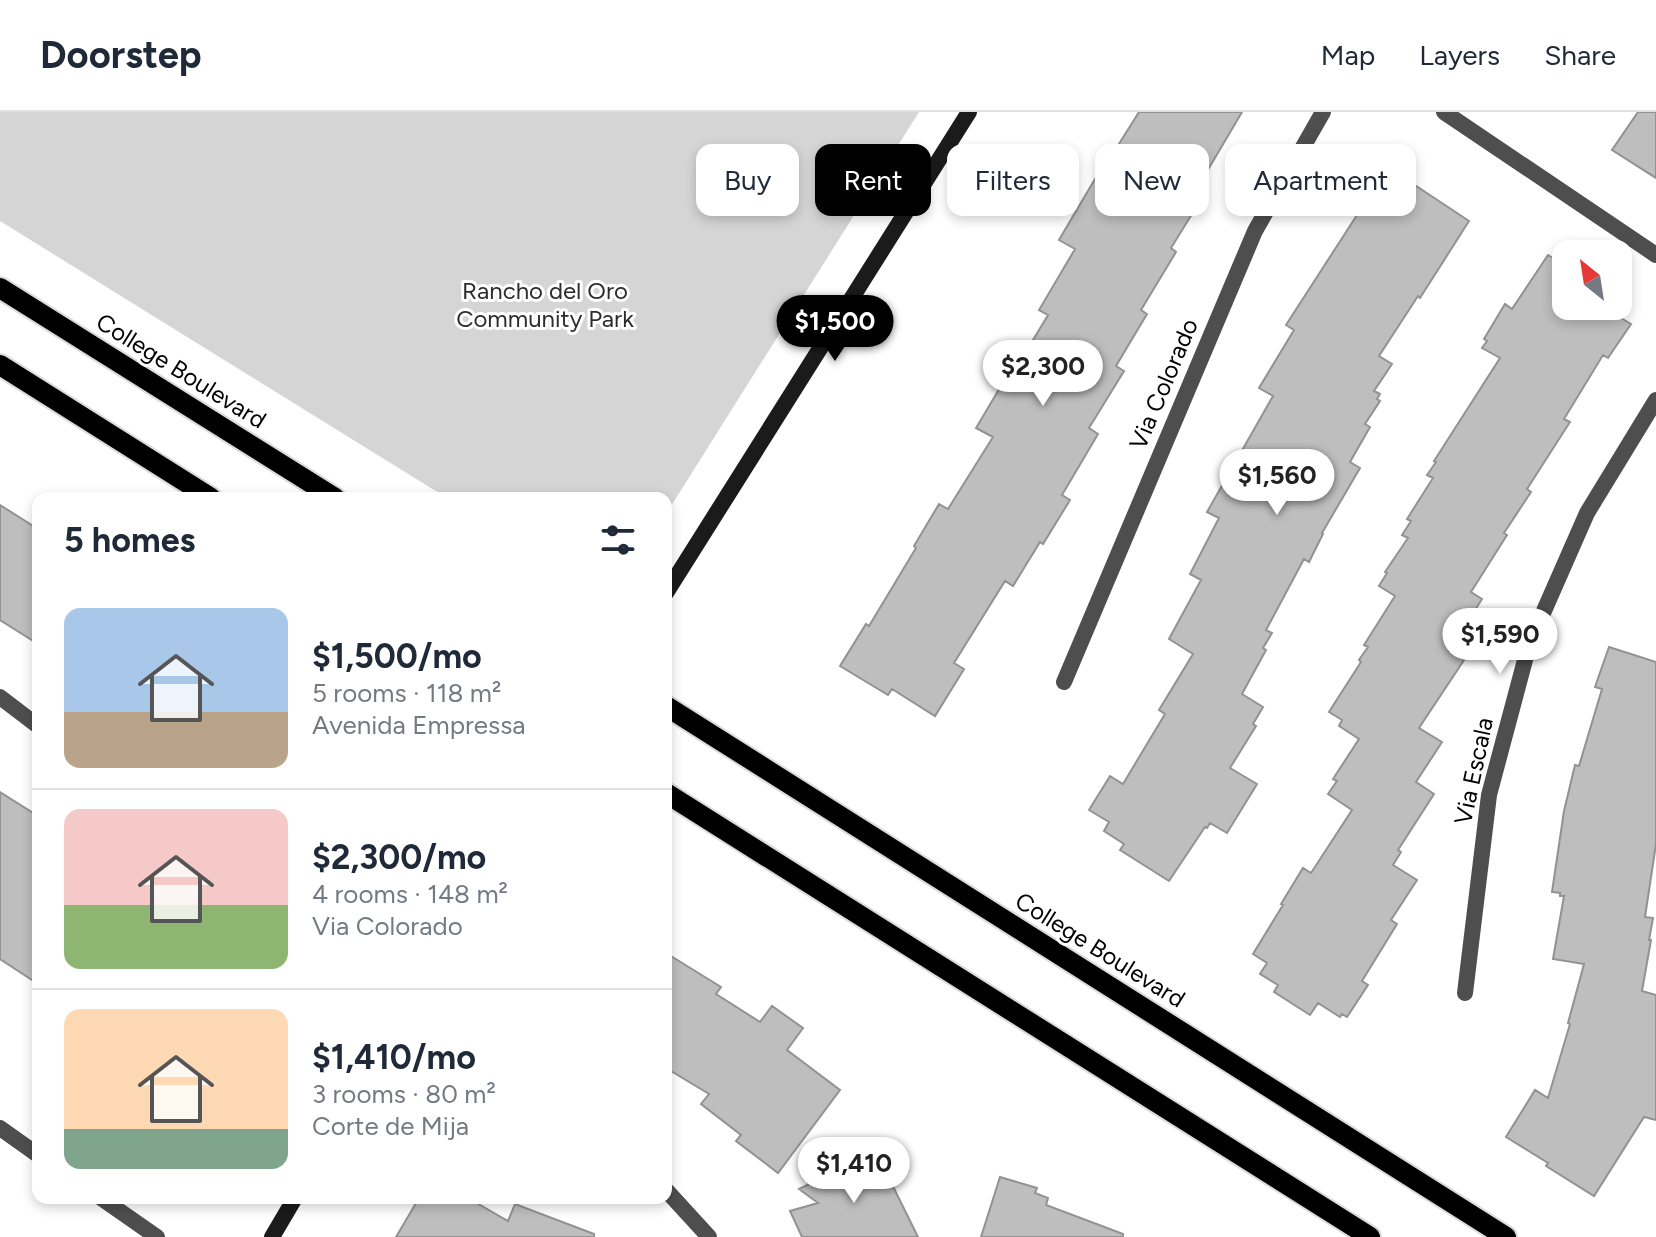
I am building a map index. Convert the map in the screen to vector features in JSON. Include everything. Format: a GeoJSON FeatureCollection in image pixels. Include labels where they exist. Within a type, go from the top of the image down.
{"type":"FeatureCollection","features":[{"type":"Feature","properties":{"kind":"main road","name":"College Boulevard"},"geometry":{"type":"LineString","coordinates":[[0,288],[325,492]]}},
{"type":"Feature","properties":{"kind":"main road"},"geometry":{"type":"LineString","coordinates":[[0,365],[201,492]]}},
{"type":"Feature","properties":{"kind":"main road","name":"College Boulevard"},"geometry":{"type":"LineString","coordinates":[[672,710],[1506,1237]]}},
{"type":"Feature","properties":{"kind":"main road"},"geometry":{"type":"LineString","coordinates":[[672,797],[1370,1237]]}},
{"type":"Feature","properties":{"kind":"street"},"geometry":{"type":"LineString","coordinates":[[672,583],[969,112]]}},
{"type":"Feature","properties":{"kind":"street","name":"Via Colorado"},"geometry":{"type":"LineString","coordinates":[[1064,682],[1255,231],[1323,112]]}},
{"type":"Feature","properties":{"kind":"street"},"geometry":{"type":"LineString","coordinates":[[1444,112],[1656,255]]}},
{"type":"Feature","properties":{"kind":"street","name":"Via Escala"},"geometry":{"type":"LineString","coordinates":[[1465,993],[1489,795],[1529,645],[1587,513],[1656,400]]}},
{"type":"Feature","properties":{"kind":"street"},"geometry":{"type":"LineString","coordinates":[[0,697],[32,721]]}},
{"type":"Feature","properties":{"kind":"street"},"geometry":{"type":"LineString","coordinates":[[0,1128],[32,1151]]}},
{"type":"Feature","properties":{"kind":"street"},"geometry":{"type":"LineString","coordinates":[[672,1197],[709,1237]]}},
{"type":"Feature","properties":{"kind":"street"},"geometry":{"type":"LineString","coordinates":[[110,1204],[157,1237]]}},
{"type":"Feature","properties":{"kind":"street"},"geometry":{"type":"LineString","coordinates":[[272,1237],[291,1204]]}},
{"type":"Feature","properties":{"kind":"green space","name":"Rancho del Oro Community Park"},"geometry":{"type":"Polygon","coordinates":[[[0,112],[919,112],[899,144],[815,144],[815,216],[854,216],[672,504],[672,492],[437,492],[0,221],[0,112]]]}},
{"type":"Feature","properties":{"kind":"building"},"geometry":{"type":"Polygon","coordinates":[[[1139,112],[1242,112],[1209,168],[1209,144],[1119,144],[1139,112]]]}},
{"type":"Feature","properties":{"kind":"building"},"geometry":{"type":"Polygon","coordinates":[[[1638,112],[1656,112],[1656,178],[1612,150],[1638,112]]]}},
{"type":"Feature","properties":{"kind":"building"},"geometry":{"type":"Polygon","coordinates":[[[1095,179],[1095,216],[1191,216],[1171,248],[1176,252],[1141,310],[1147,314],[1116,366],[1124,371],[1089,428],[1098,434],[1062,495],[1070,500],[1013,586],[1005,581],[954,663],[964,669],[935,716],[892,689],[888,695],[840,666],[866,624],[869,626],[939,504],[948,509],[993,437],[976,428],[1048,315],[1039,310],[1075,249],[1059,240],[1073,216],[1079,216],[1079,206],[1095,179]]]}},
{"type":"Feature","properties":{"kind":"building"},"geometry":{"type":"Polygon","coordinates":[[[1416,186],[1469,221],[1379,356],[1392,364],[1374,391],[1380,394],[1377,399],[1380,401],[1365,424],[1370,427],[1350,462],[1360,468],[1322,533],[1309,562],[1304,559],[1266,630],[1272,633],[1263,648],[1266,650],[1242,694],[1263,707],[1253,724],[1256,726],[1230,768],[1257,784],[1227,833],[1210,823],[1205,827],[1169,881],[1120,850],[1124,844],[1104,831],[1109,822],[1089,810],[1110,776],[1123,784],[1165,714],[1159,710],[1193,654],[1169,639],[1201,580],[1190,574],[1219,518],[1207,512],[1273,396],[1259,388],[1294,330],[1286,325],[1356,216],[1416,216],[1416,186]]]}},
{"type":"Feature","properties":{"kind":"building"},"geometry":{"type":"Polygon","coordinates":[[[1548,255],[1552,257],[1552,320],[1624,320],[1631,324],[1608,358],[1603,355],[1564,419],[1570,422],[1527,489],[1531,492],[1471,592],[1482,599],[1449,651],[1464,660],[1419,728],[1442,742],[1416,782],[1434,794],[1398,850],[1401,852],[1393,865],[1417,880],[1391,920],[1397,924],[1362,981],[1368,985],[1347,1017],[1342,1014],[1340,1017],[1318,1003],[1310,1015],[1274,992],[1278,985],[1260,974],[1267,963],[1253,954],[1303,868],[1311,873],[1352,810],[1328,794],[1337,781],[1333,779],[1359,739],[1339,726],[1342,720],[1329,712],[1361,662],[1359,660],[1368,647],[1364,645],[1395,596],[1379,586],[1408,538],[1402,535],[1411,521],[1407,519],[1433,478],[1427,475],[1500,358],[1482,348],[1487,341],[1484,339],[1505,304],[1512,309],[1548,255]]]}},
{"type":"Feature","properties":{"kind":"building"},"geometry":{"type":"Polygon","coordinates":[[[0,505],[32,525],[32,640],[0,620],[0,505]]]}},
{"type":"Feature","properties":{"kind":"building"},"geometry":{"type":"Polygon","coordinates":[[[1609,647],[1656,662],[1656,844],[1645,917],[1653,918],[1642,991],[1656,995],[1656,1120],[1644,1117],[1594,1196],[1506,1137],[1535,1090],[1548,1098],[1584,964],[1553,959],[1564,896],[1552,892],[1564,811],[1575,765],[1579,766],[1602,689],[1595,687],[1609,647]]]}},
{"type":"Feature","properties":{"kind":"building"},"geometry":{"type":"Polygon","coordinates":[[[0,792],[32,812],[32,980],[0,959],[0,792]]]}},
{"type":"Feature","properties":{"kind":"building"},"geometry":{"type":"Polygon","coordinates":[[[672,957],[721,987],[716,994],[760,1022],[772,1006],[803,1028],[787,1050],[840,1090],[778,1173],[736,1141],[741,1135],[701,1104],[709,1094],[672,1072],[672,957]]]}},
{"type":"Feature","properties":{"kind":"building"},"geometry":{"type":"Polygon","coordinates":[[[876,1152],[918,1237],[802,1237],[790,1211],[818,1203],[799,1189],[876,1152]]]}},
{"type":"Feature","properties":{"kind":"building"},"geometry":{"type":"Polygon","coordinates":[[[1000,1177],[1037,1188],[1035,1193],[1048,1198],[1046,1205],[1123,1234],[1123,1237],[981,1237],[1000,1177]]]}},
{"type":"Feature","properties":{"kind":"building"},"geometry":{"type":"Polygon","coordinates":[[[415,1204],[478,1204],[508,1221],[515,1204],[594,1234],[594,1237],[396,1237],[415,1204]]]}}]}
